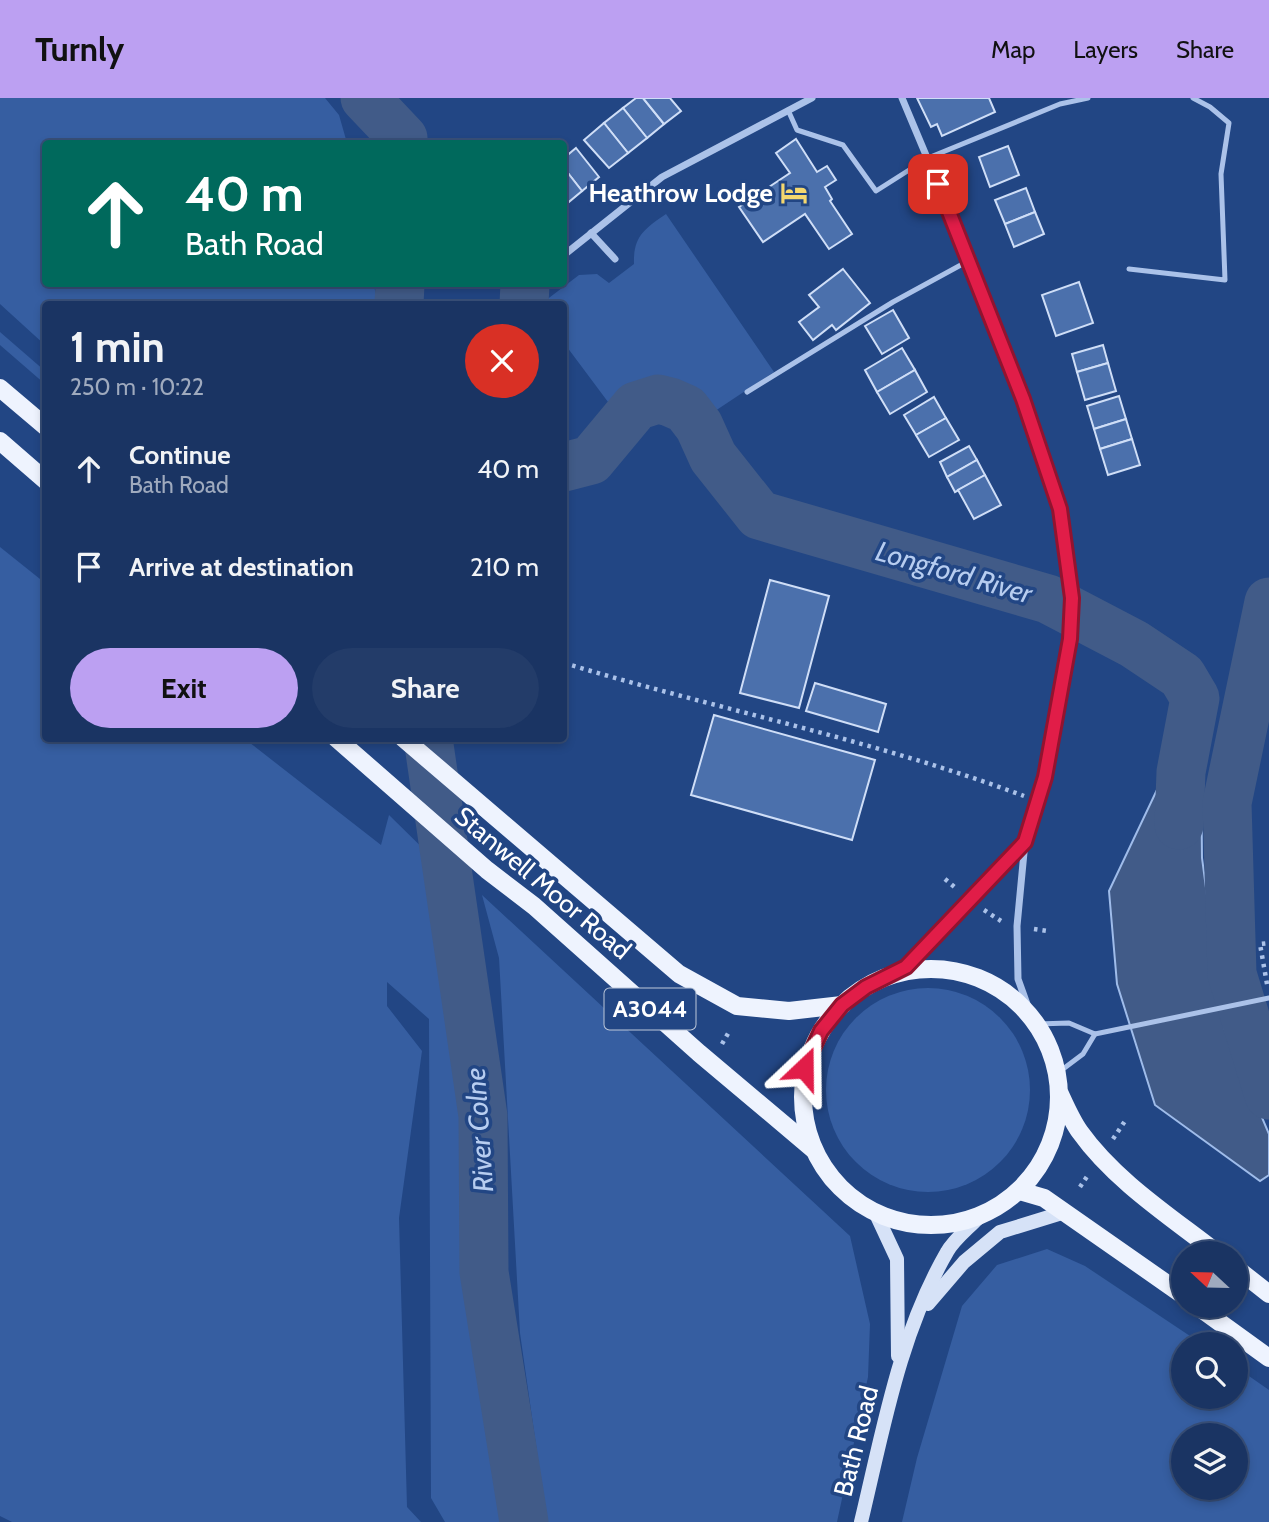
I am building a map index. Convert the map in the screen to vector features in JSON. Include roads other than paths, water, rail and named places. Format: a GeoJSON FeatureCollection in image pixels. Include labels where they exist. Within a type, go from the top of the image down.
{"type":"FeatureCollection","features":[{"type":"Feature","properties":{"kind":"main road"},"geometry":{"type":"LineString","coordinates":[[0,388],[42,424]]}},
{"type":"Feature","properties":{"kind":"main road"},"geometry":{"type":"LineString","coordinates":[[0,441],[42,478]]}},
{"type":"Feature","properties":{"kind":"main road","name":"Stanwell Moor Road"},"geometry":{"type":"LineString","coordinates":[[340,742],[416,810],[534,906],[814,1149]]}},
{"type":"Feature","properties":{"kind":"main road","name":"Stanwell Moor Road"},"geometry":{"type":"LineString","coordinates":[[408,742],[679,974],[737,1006],[789,1010],[842,1005]]}},
{"type":"Feature","properties":{"kind":"main road"},"geometry":{"type":"LineString","coordinates":[[945,966],[980,977],[1005,992],[1034,1021],[1059,1072],[1060,1094],[1057,1127],[1048,1151],[1020,1191],[979,1217],[940,1226],[906,1224],[876,1214],[847,1196],[826,1171],[814,1149],[803,1117],[800,1083],[808,1054],[821,1031],[842,1005],[866,987],[906,967],[945,966]]}},
{"type":"Feature","properties":{"kind":"main road"},"geometry":{"type":"LineString","coordinates":[[1060,1094],[1080,1132],[1101,1157],[1139,1192],[1202,1241]]}},
{"type":"Feature","properties":{"kind":"main road"},"geometry":{"type":"LineString","coordinates":[[1020,1191],[1044,1199],[1065,1212],[1171,1287]]}},
{"type":"Feature","properties":{"kind":"main road"},"geometry":{"type":"LineString","coordinates":[[1248,1277],[1269,1294]]}},
{"type":"Feature","properties":{"kind":"main road"},"geometry":{"type":"LineString","coordinates":[[1214,1318],[1269,1358]]}},
{"type":"Feature","properties":{"kind":"street"},"geometry":{"type":"LineString","coordinates":[[567,253],[662,177],[811,98]]}},
{"type":"Feature","properties":{"kind":"street"},"geometry":{"type":"LineString","coordinates":[[902,98],[970,260],[1060,509],[1072,598],[1070,639],[1045,777],[1025,842],[1017,926],[1018,979],[1034,1021]]}},
{"type":"Feature","properties":{"kind":"street"},"geometry":{"type":"LineString","coordinates":[[592,233],[615,260]]}},
{"type":"Feature","properties":{"kind":"street"},"geometry":{"type":"LineString","coordinates":[[906,967],[1025,842]]}},
{"type":"Feature","properties":{"kind":"street"},"geometry":{"type":"LineString","coordinates":[[915,1318],[964,1262],[1000,1233],[1065,1212]]}},
{"type":"Feature","properties":{"kind":"street","name":"Bath Road"},"geometry":{"type":"LineString","coordinates":[[876,1214],[897,1259],[898,1371]]}},
{"type":"Feature","properties":{"kind":"street","name":"Bath Road"},"geometry":{"type":"LineString","coordinates":[[862,1522],[898,1371],[915,1318],[948,1250],[979,1217]]}},
{"type":"Feature","properties":{"kind":"lane"},"geometry":{"type":"LineString","coordinates":[[788,110],[797,130],[843,145],[876,191],[928,158],[1060,104],[1088,98]]}},
{"type":"Feature","properties":{"kind":"lane"},"geometry":{"type":"LineString","coordinates":[[1129,269],[1225,280],[1221,174],[1229,123],[1210,107],[1193,98]]}},
{"type":"Feature","properties":{"kind":"lane"},"geometry":{"type":"LineString","coordinates":[[747,392],[893,302],[970,260]]}},
{"type":"Feature","properties":{"kind":"lane"},"geometry":{"type":"LineString","coordinates":[[1034,1021],[1069,1023],[1095,1034],[1269,997]]}},
{"type":"Feature","properties":{"kind":"lane"},"geometry":{"type":"LineString","coordinates":[[1059,1072],[1083,1054],[1095,1034]]}},
{"type":"Feature","properties":{"kind":"waterway","name":"River Colne"},"geometry":{"type":"LineString","coordinates":[[365,98],[402,140]]}},
{"type":"Feature","properties":{"kind":"waterway","name":"River Colne"},"geometry":{"type":"LineString","coordinates":[[399,301],[400,287]]}},
{"type":"Feature","properties":{"kind":"waterway","name":"Longford River"},"geometry":{"type":"LineString","coordinates":[[524,301],[525,287]]}},
{"type":"Feature","properties":{"kind":"waterway","name":"Longford River"},"geometry":{"type":"LineString","coordinates":[[567,466],[591,460],[636,406],[658,399],[670,402],[686,409],[699,426],[713,457],[759,515],[1048,599],[1134,644],[1182,676],[1195,698],[1181,772],[1179,825]]}},
{"type":"Feature","properties":{"kind":"waterway"},"geometry":{"type":"LineString","coordinates":[[1269,602],[1227,803],[1232,974],[1269,1095]]}},
{"type":"Feature","properties":{"kind":"waterway","name":"River Colne"},"geometry":{"type":"LineString","coordinates":[[429,742],[483,1116],[484,1272],[524,1522]]}},
{"type":"Feature","properties":{"kind":"place","name":"Heathrow Lodge"},"geometry":{"type":"Point","coordinates":[794,193]}}]}
